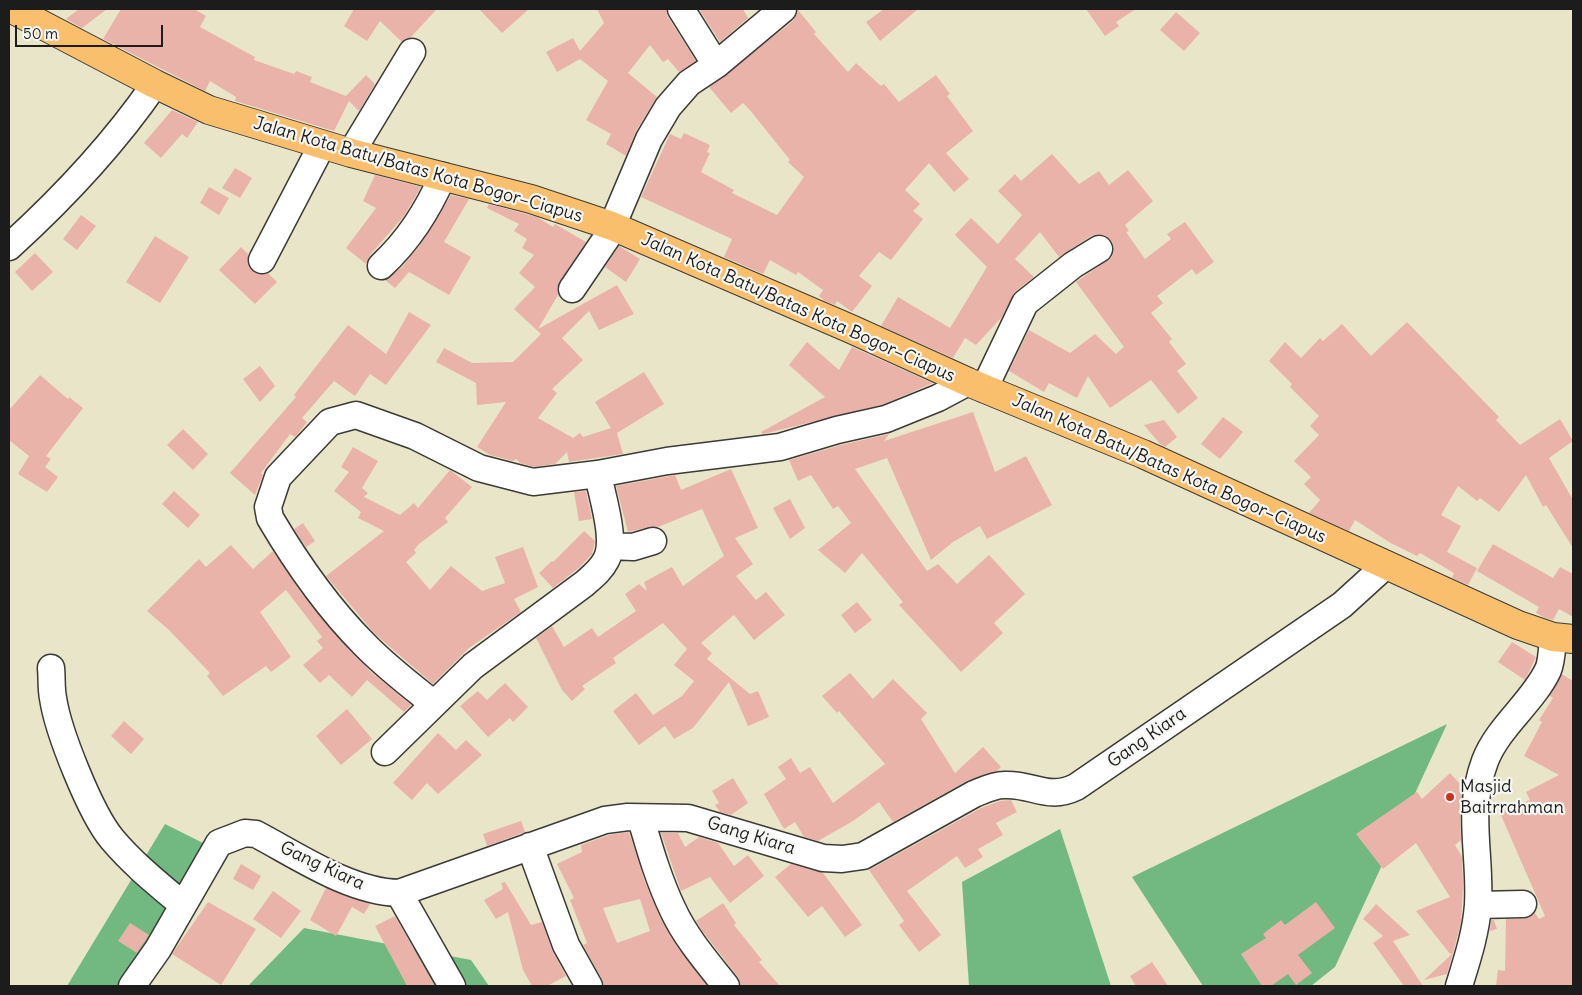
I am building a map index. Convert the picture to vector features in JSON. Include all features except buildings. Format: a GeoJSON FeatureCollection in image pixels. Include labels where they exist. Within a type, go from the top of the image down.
{"type":"FeatureCollection","features":[{"type":"Feature","properties":{"kind":"main road","name":"Jalan Kota Batu/Batas Kota Bogor–Ciapus"},"geometry":{"type":"LineString","coordinates":[[12,9],[209,110],[351,153],[531,199],[612,226],[851,328],[976,386],[1143,454],[1518,625],[1563,638]]}},
{"type":"Feature","properties":{"kind":"street"},"geometry":{"type":"LineString","coordinates":[[681,9],[716,65]]}},
{"type":"Feature","properties":{"kind":"street"},"geometry":{"type":"LineString","coordinates":[[572,289],[608,236],[649,139],[668,107],[689,83],[716,65],[783,9]]}},
{"type":"Feature","properties":{"kind":"street"},"geometry":{"type":"LineString","coordinates":[[351,153],[412,52]]}},
{"type":"Feature","properties":{"kind":"street"},"geometry":{"type":"LineString","coordinates":[[9,247],[45,214],[97,161],[155,84]]}},
{"type":"Feature","properties":{"kind":"street"},"geometry":{"type":"LineString","coordinates":[[262,260],[322,144]]}},
{"type":"Feature","properties":{"kind":"street"},"geometry":{"type":"LineString","coordinates":[[381,266],[412,234],[432,200],[443,176]]}},
{"type":"Feature","properties":{"kind":"street"},"geometry":{"type":"LineString","coordinates":[[434,704],[363,643],[316,585],[270,518],[268,507],[278,477],[330,422],[356,415],[415,436],[480,468],[533,482],[598,474],[668,461],[780,447],[837,430],[886,419],[938,398],[976,386],[1026,303],[1055,278],[1099,248]]}},
{"type":"Feature","properties":{"kind":"street"},"geometry":{"type":"LineString","coordinates":[[385,752],[473,666],[584,584],[606,560],[610,546],[598,474]]}},
{"type":"Feature","properties":{"kind":"street"},"geometry":{"type":"LineString","coordinates":[[610,546],[633,547],[653,541]]}},
{"type":"Feature","properties":{"kind":"street","name":"Gang Kiara"},"geometry":{"type":"LineString","coordinates":[[132,986],[158,949],[219,843],[245,833],[256,834],[348,882],[368,888],[399,893],[606,820],[628,817],[641,819],[669,816],[688,818],[823,858],[842,859],[863,856],[974,794],[992,787],[1018,786],[1037,791],[1064,793],[1342,606],[1386,565]]}},
{"type":"Feature","properties":{"kind":"street"},"geometry":{"type":"LineString","coordinates":[[1459,986],[1472,942],[1478,905],[1478,854],[1473,814],[1477,787],[1485,761],[1493,744],[1547,671],[1563,638]]}},
{"type":"Feature","properties":{"kind":"street"},"geometry":{"type":"LineString","coordinates":[[51,668],[53,698],[60,724],[74,765],[101,822],[111,838],[132,860],[183,904]]}},
{"type":"Feature","properties":{"kind":"street"},"geometry":{"type":"LineString","coordinates":[[641,819],[651,856],[673,910],[692,943],[726,986]]}},
{"type":"Feature","properties":{"kind":"street"},"geometry":{"type":"LineString","coordinates":[[530,846],[566,946],[589,986]]}},
{"type":"Feature","properties":{"kind":"street"},"geometry":{"type":"LineString","coordinates":[[399,893],[452,986]]}},
{"type":"Feature","properties":{"kind":"street"},"geometry":{"type":"LineString","coordinates":[[1478,905],[1524,904]]}},
{"type":"Feature","properties":{"kind":"green space"},"geometry":{"type":"Polygon","coordinates":[[[1447,724],[1335,967],[1311,986],[1203,986],[1132,877],[1447,724]]]}},
{"type":"Feature","properties":{"kind":"green space"},"geometry":{"type":"Polygon","coordinates":[[[165,824],[225,854],[149,986],[67,986],[165,824]]]}},
{"type":"Feature","properties":{"kind":"green space"},"geometry":{"type":"Polygon","coordinates":[[[1060,829],[1111,986],[969,986],[962,882],[1060,829]]]}},
{"type":"Feature","properties":{"kind":"green space"},"geometry":{"type":"Polygon","coordinates":[[[304,928],[471,960],[489,986],[248,986],[304,928]]]}},
{"type":"Feature","properties":{"kind":"place","name":"Masjid Baitrrahman"},"geometry":{"type":"Point","coordinates":[1450,797]}}]}
